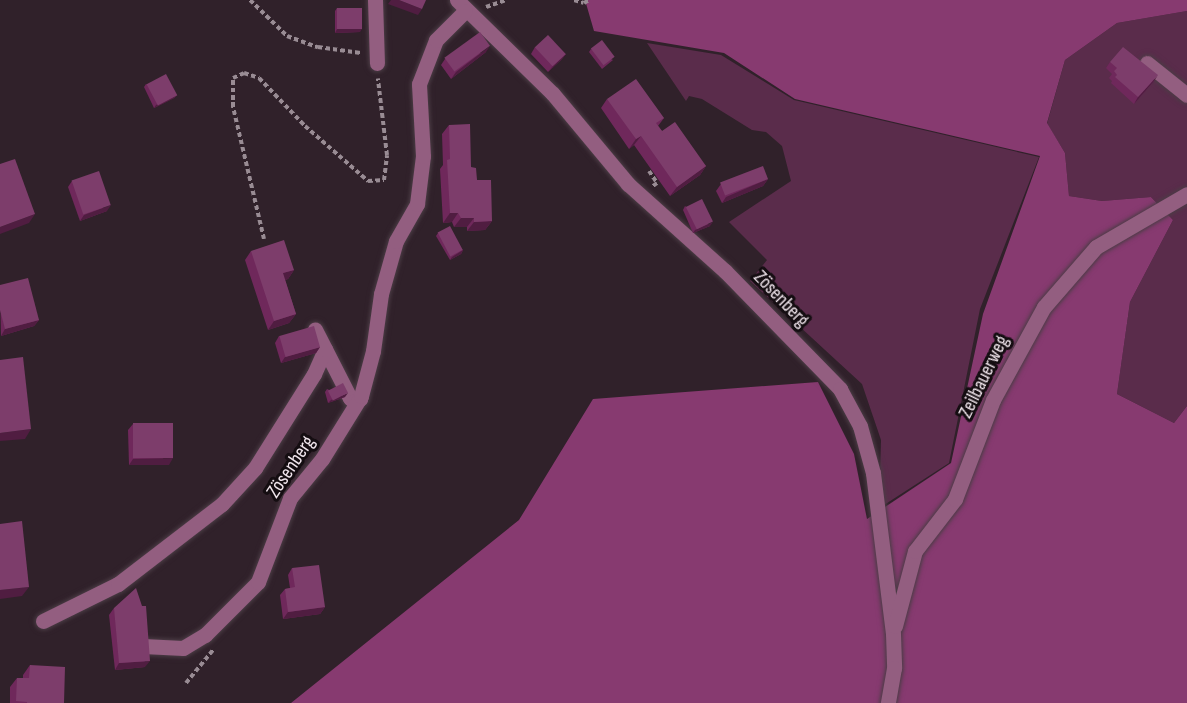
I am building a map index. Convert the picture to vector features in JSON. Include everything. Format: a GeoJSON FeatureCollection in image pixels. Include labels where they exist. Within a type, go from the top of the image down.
{"type":"FeatureCollection","features":[{"type":"Feature","properties":{"kind":"street"},"geometry":{"type":"LineString","coordinates":[[375,0],[376,59]]}},
{"type":"Feature","properties":{"kind":"street","name":"Zösenberg"},"geometry":{"type":"LineString","coordinates":[[143,646],[183,648],[205,635],[258,582],[290,498],[322,459],[360,399],[373,351],[381,294],[396,241],[417,204],[423,156],[419,84],[436,40],[461,5],[553,94],[628,184],[725,271],[840,389],[860,426],[873,473],[893,634],[894,668],[888,703]]}},
{"type":"Feature","properties":{"kind":"street"},"geometry":{"type":"LineString","coordinates":[[1147,63],[1187,95]]}},
{"type":"Feature","properties":{"kind":"street","name":"Zeilbauerweg"},"geometry":{"type":"LineString","coordinates":[[893,634],[915,551],[956,499],[993,400],[1044,307],[1096,247],[1187,194]]}},
{"type":"Feature","properties":{"kind":"street"},"geometry":{"type":"LineString","coordinates":[[315,329],[350,398],[354,402],[360,399]]}},
{"type":"Feature","properties":{"kind":"street","name":"Zösenberg"},"geometry":{"type":"LineString","coordinates":[[43,621],[118,584],[222,504],[255,468],[314,374],[325,349]]}},
{"type":"Feature","properties":{"kind":"path"},"geometry":{"type":"LineString","coordinates":[[250,0],[271,23],[299,41],[376,59],[387,155],[384,180],[368,181],[305,126],[259,78],[244,73],[233,78],[233,107],[264,239]]}},
{"type":"Feature","properties":{"kind":"path"},"geometry":{"type":"LineString","coordinates":[[574,0],[584,3],[589,0]]}},
{"type":"Feature","properties":{"kind":"shaded area"},"geometry":{"type":"Polygon","coordinates":[[[585,0],[1187,0],[1187,11],[1117,23],[1065,60],[1047,123],[1065,153],[1069,196],[1102,201],[1151,197],[1173,220],[1130,302],[1117,394],[1174,423],[1187,406],[1187,703],[291,703],[519,520],[593,399],[818,382],[854,454],[867,519],[951,463],[983,314],[1040,156],[795,99],[724,53],[594,31],[585,0]]]}},
{"type":"Feature","properties":{"kind":"shaded area"},"geometry":{"type":"Polygon","coordinates":[[[1187,11],[1187,406],[1174,423],[1117,394],[1130,302],[1173,220],[1151,197],[1102,201],[1069,196],[1065,153],[1047,124],[1065,60],[1117,23],[1187,11]]]}},
{"type":"Feature","properties":{"kind":"shaded area"},"geometry":{"type":"Polygon","coordinates":[[[647,43],[721,55],[794,100],[1039,157],[980,309],[949,463],[884,505],[880,477],[881,440],[862,384],[750,281],[767,260],[729,222],[791,181],[782,146],[766,132],[752,130],[702,99],[689,96],[686,101],[647,43]]]}},
{"type":"Feature","properties":{"kind":"building"},"geometry":{"type":"Polygon","coordinates":[[[399,0],[426,0],[422,9],[399,0]]]}},
{"type":"Feature","properties":{"kind":"building"},"geometry":{"type":"Polygon","coordinates":[[[337,8],[362,8],[362,29],[337,29],[337,8]]]}},
{"type":"Feature","properties":{"kind":"building"},"geometry":{"type":"Polygon","coordinates":[[[480,32],[490,46],[454,72],[444,58],[480,32]]]}},
{"type":"Feature","properties":{"kind":"building"},"geometry":{"type":"Polygon","coordinates":[[[548,35],[566,54],[553,66],[535,47],[548,35]]]}},
{"type":"Feature","properties":{"kind":"building"},"geometry":{"type":"Polygon","coordinates":[[[602,40],[615,57],[603,65],[591,48],[602,40]]]}},
{"type":"Feature","properties":{"kind":"building"},"geometry":{"type":"Polygon","coordinates":[[[1123,47],[1158,75],[1138,97],[1115,77],[1117,75],[1114,71],[1117,68],[1110,62],[1123,47]]]}},
{"type":"Feature","properties":{"kind":"building"},"geometry":{"type":"Polygon","coordinates":[[[166,74],[177,95],[158,106],[147,84],[166,74]]]}},
{"type":"Feature","properties":{"kind":"building"},"geometry":{"type":"Polygon","coordinates":[[[636,79],[664,118],[656,123],[662,131],[675,122],[706,166],[677,187],[641,136],[636,139],[607,99],[636,79]]]}},
{"type":"Feature","properties":{"kind":"building"},"geometry":{"type":"Polygon","coordinates":[[[470,124],[471,167],[476,168],[477,180],[491,180],[492,221],[474,222],[474,218],[461,218],[458,213],[450,213],[447,160],[450,159],[449,125],[470,124]]]}},
{"type":"Feature","properties":{"kind":"building"},"geometry":{"type":"Polygon","coordinates":[[[15,159],[35,214],[0,227],[0,164],[15,159]]]}},
{"type":"Feature","properties":{"kind":"building"},"geometry":{"type":"Polygon","coordinates":[[[763,166],[768,179],[725,196],[720,182],[763,166]]]}},
{"type":"Feature","properties":{"kind":"building"},"geometry":{"type":"Polygon","coordinates":[[[99,171],[111,205],[83,214],[72,180],[99,171]]]}},
{"type":"Feature","properties":{"kind":"building"},"geometry":{"type":"Polygon","coordinates":[[[702,199],[713,221],[697,229],[686,207],[702,199]]]}},
{"type":"Feature","properties":{"kind":"building"},"geometry":{"type":"Polygon","coordinates":[[[450,226],[463,250],[450,256],[438,233],[450,226]]]}},
{"type":"Feature","properties":{"kind":"building"},"geometry":{"type":"Polygon","coordinates":[[[284,240],[294,270],[283,273],[296,314],[274,321],[251,251],[284,240]]]}},
{"type":"Feature","properties":{"kind":"building"},"geometry":{"type":"Polygon","coordinates":[[[28,278],[39,320],[5,329],[0,310],[0,285],[28,278]]]}},
{"type":"Feature","properties":{"kind":"building"},"geometry":{"type":"Polygon","coordinates":[[[314,326],[320,347],[285,357],[279,336],[314,326]]]}},
{"type":"Feature","properties":{"kind":"building"},"geometry":{"type":"Polygon","coordinates":[[[23,357],[31,429],[0,433],[0,360],[23,357]]]}},
{"type":"Feature","properties":{"kind":"building"},"geometry":{"type":"Polygon","coordinates":[[[343,383],[348,393],[333,401],[328,391],[343,383]]]}},
{"type":"Feature","properties":{"kind":"building"},"geometry":{"type":"Polygon","coordinates":[[[133,423],[173,423],[173,458],[133,458],[133,423]]]}},
{"type":"Feature","properties":{"kind":"building"},"geometry":{"type":"Polygon","coordinates":[[[22,521],[29,587],[0,590],[0,524],[22,521]]]}},
{"type":"Feature","properties":{"kind":"building"},"geometry":{"type":"Polygon","coordinates":[[[319,565],[325,607],[288,612],[285,589],[295,587],[292,568],[319,565]]]}},
{"type":"Feature","properties":{"kind":"building"},"geometry":{"type":"Polygon","coordinates":[[[136,588],[142,606],[146,606],[150,661],[119,663],[114,608],[136,588]]]}},
{"type":"Feature","properties":{"kind":"building"},"geometry":{"type":"Polygon","coordinates":[[[30,665],[65,667],[64,703],[16,701],[17,678],[29,678],[30,665]]]}}]}
